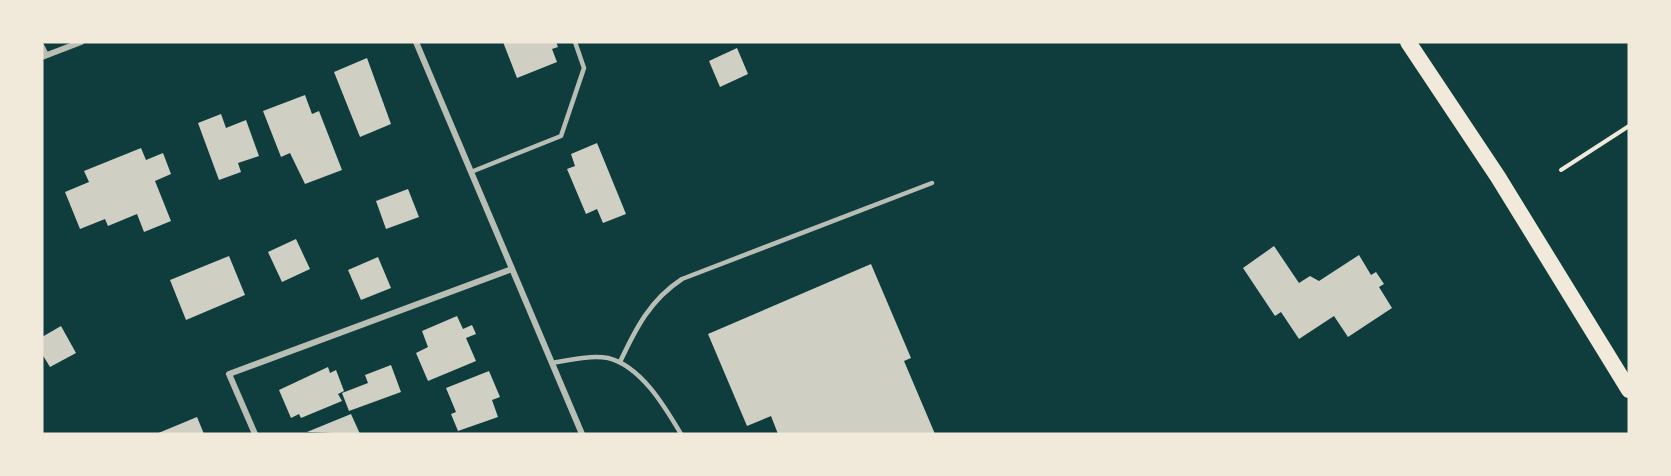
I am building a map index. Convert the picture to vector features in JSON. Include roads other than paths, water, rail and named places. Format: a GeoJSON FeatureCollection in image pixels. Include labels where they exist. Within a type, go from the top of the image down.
{"type":"FeatureCollection","features":[{"type":"Feature","properties":{"kind":"highway"},"geometry":{"type":"LineString","coordinates":[[1408,42],[1498,177],[1629,390]]}},
{"type":"Feature","properties":{"kind":"street"},"geometry":{"type":"LineString","coordinates":[[42,47],[44,56],[81,42]]}},
{"type":"Feature","properties":{"kind":"street"},"geometry":{"type":"LineString","coordinates":[[416,42],[582,434]]}},
{"type":"Feature","properties":{"kind":"street"},"geometry":{"type":"LineString","coordinates":[[255,434],[229,374],[512,269]]}},
{"type":"Feature","properties":{"kind":"lane"},"geometry":{"type":"LineString","coordinates":[[471,172],[561,135],[584,68],[575,42]]}},
{"type":"Feature","properties":{"kind":"lane"},"geometry":{"type":"LineString","coordinates":[[620,362],[649,307],[666,290],[682,279],[932,183]]}},
{"type":"Feature","properties":{"kind":"lane"},"geometry":{"type":"LineString","coordinates":[[552,363],[592,357],[620,362],[640,378],[681,434]]}}]}
